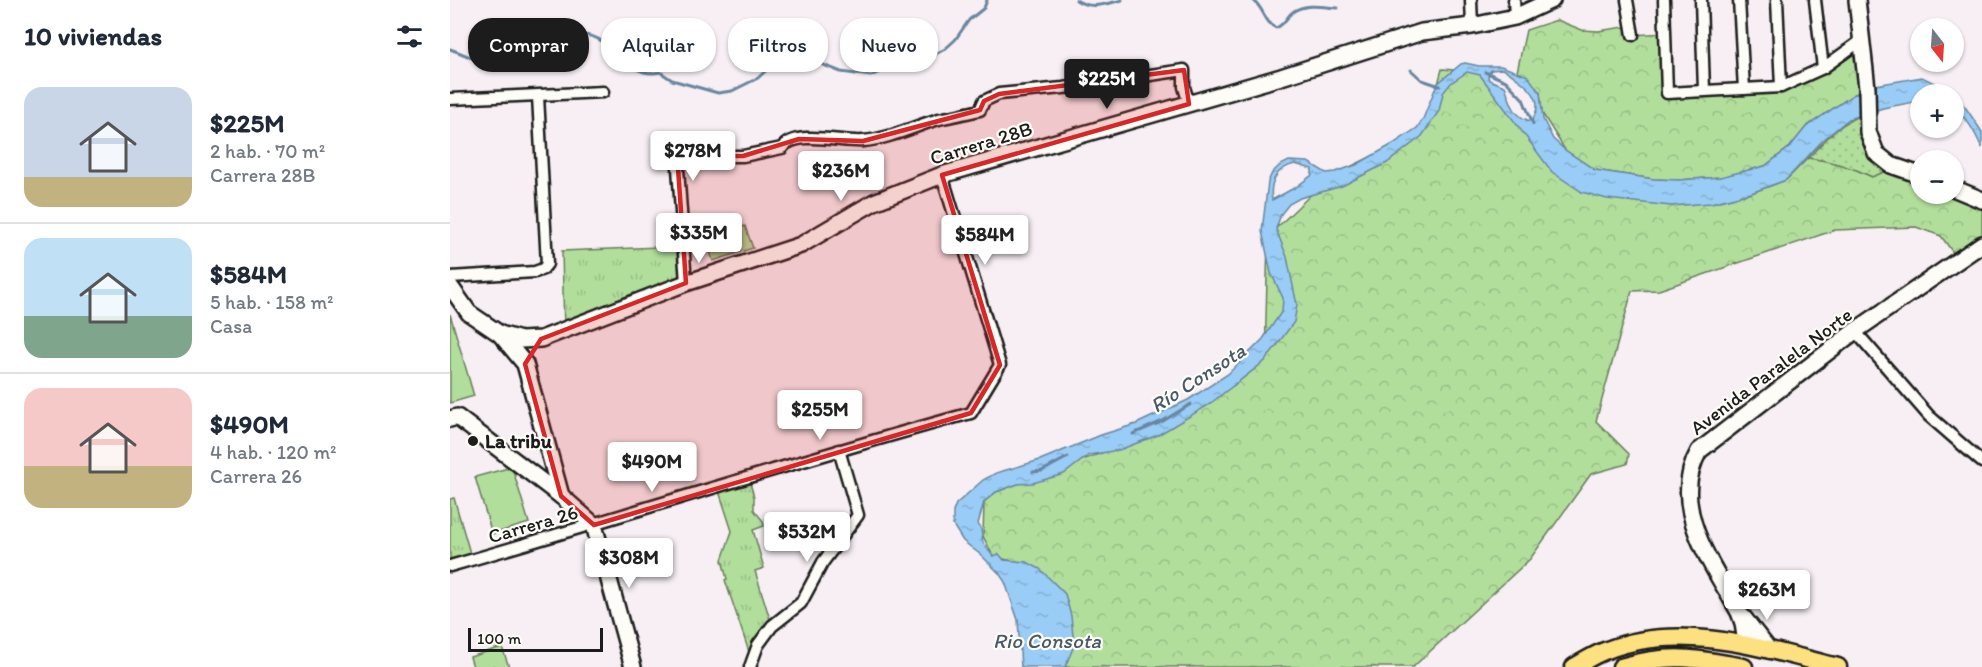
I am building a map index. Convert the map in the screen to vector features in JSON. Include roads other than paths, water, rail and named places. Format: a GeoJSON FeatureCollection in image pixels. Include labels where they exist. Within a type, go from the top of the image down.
{"type":"FeatureCollection","features":[{"type":"Feature","properties":{"kind":"main road"},"geometry":{"type":"LineString","coordinates":[[1574,667],[1606,650],[1643,640],[1670,638],[1697,638],[1746,644],[1838,667]]}},
{"type":"Feature","properties":{"kind":"main road"},"geometry":{"type":"LineString","coordinates":[[1621,667],[1641,661],[1670,657],[1697,658],[1744,667]]}},
{"type":"Feature","properties":{"kind":"street"},"geometry":{"type":"LineString","coordinates":[[1471,0],[1472,26]]}},
{"type":"Feature","properties":{"kind":"street"},"geometry":{"type":"LineString","coordinates":[[1514,0],[1515,17]]}},
{"type":"Feature","properties":{"kind":"street","name":"Carrera 28B"},"geometry":{"type":"LineString","coordinates":[[500,334],[521,340],[541,339],[686,283],[801,245],[874,202],[942,175],[1281,77],[1422,32],[1472,26],[1515,17],[1552,0]]}},
{"type":"Feature","properties":{"kind":"street"},"geometry":{"type":"LineString","coordinates":[[1627,0],[1633,35]]}},
{"type":"Feature","properties":{"kind":"street"},"geometry":{"type":"LineString","coordinates":[[1664,0],[1667,93],[1781,87],[1822,68],[1862,40]]}},
{"type":"Feature","properties":{"kind":"street"},"geometry":{"type":"LineString","coordinates":[[1701,0],[1704,90]]}},
{"type":"Feature","properties":{"kind":"street"},"geometry":{"type":"LineString","coordinates":[[1739,0],[1744,88]]}},
{"type":"Feature","properties":{"kind":"street"},"geometry":{"type":"LineString","coordinates":[[1777,0],[1781,87]]}},
{"type":"Feature","properties":{"kind":"street"},"geometry":{"type":"LineString","coordinates":[[1815,0],[1822,68]]}},
{"type":"Feature","properties":{"kind":"street"},"geometry":{"type":"LineString","coordinates":[[1857,0],[1867,88],[1869,132],[1876,153],[1891,165],[1910,172]]}},
{"type":"Feature","properties":{"kind":"street"},"geometry":{"type":"LineString","coordinates":[[686,283],[678,168],[678,159],[681,156],[743,156],[783,148],[786,144],[799,139],[863,141],[980,110],[984,101],[999,94],[1063,88],[1184,70],[1184,87],[1189,104]]}},
{"type":"Feature","properties":{"kind":"street"},"geometry":{"type":"LineString","coordinates":[[450,99],[603,92]]}},
{"type":"Feature","properties":{"kind":"street"},"geometry":{"type":"LineString","coordinates":[[450,278],[536,272],[547,264],[538,96]]}},
{"type":"Feature","properties":{"kind":"street","name":"Carrera 26"},"geometry":{"type":"LineString","coordinates":[[450,566],[971,413],[1000,365],[942,175]]}},
{"type":"Feature","properties":{"kind":"street"},"geometry":{"type":"LineString","coordinates":[[1964,193],[1982,200]]}},
{"type":"Feature","properties":{"kind":"street","name":"Avenida Paralela Norte"},"geometry":{"type":"LineString","coordinates":[[1769,650],[1739,612],[1701,544],[1693,524],[1688,485],[1691,465],[1699,451],[1707,444],[1855,331],[1982,244]]}},
{"type":"Feature","properties":{"kind":"street"},"geometry":{"type":"LineString","coordinates":[[450,286],[469,313],[500,334],[525,364],[561,496]]}},
{"type":"Feature","properties":{"kind":"street"},"geometry":{"type":"LineString","coordinates":[[1855,331],[1929,416],[1982,462]]}},
{"type":"Feature","properties":{"kind":"street"},"geometry":{"type":"LineString","coordinates":[[525,364],[541,339]]}},
{"type":"Feature","properties":{"kind":"street"},"geometry":{"type":"LineString","coordinates":[[450,419],[458,417],[561,496],[594,525],[633,667]]}},
{"type":"Feature","properties":{"kind":"street"},"geometry":{"type":"LineString","coordinates":[[750,667],[758,645],[772,626],[801,603],[823,562],[858,515],[839,450]]}},
{"type":"Feature","properties":{"kind":"street","name":"Avenida Paralela Norte"},"geometry":{"type":"LineString","coordinates":[[1739,612],[1746,644]]}},
{"type":"Feature","properties":{"kind":"water","name":"Rio Consota"},"geometry":{"type":"Polygon","coordinates":[[[1465,63],[1479,66],[1501,66],[1528,76],[1540,93],[1543,119],[1553,139],[1565,150],[1595,170],[1654,179],[1679,180],[1720,177],[1765,166],[1790,147],[1806,127],[1853,95],[1876,85],[1922,77],[1936,84],[1910,84],[1910,103],[1883,108],[1849,119],[1823,140],[1786,180],[1751,193],[1711,203],[1671,206],[1607,199],[1582,192],[1552,172],[1480,75],[1467,72],[1451,83],[1443,93],[1439,111],[1422,136],[1387,163],[1342,186],[1300,198],[1289,204],[1281,214],[1276,229],[1287,257],[1297,305],[1294,322],[1265,361],[1207,406],[1158,435],[1119,450],[1089,455],[1064,474],[1033,483],[1018,484],[996,492],[984,502],[978,524],[983,543],[993,556],[999,554],[1004,560],[1027,562],[1040,569],[1065,594],[1071,616],[1074,646],[1065,667],[1021,667],[1018,620],[1005,582],[981,555],[963,541],[953,525],[953,512],[956,504],[983,480],[996,473],[1040,460],[1101,435],[1136,424],[1188,400],[1228,374],[1263,339],[1282,311],[1283,298],[1271,273],[1262,231],[1268,182],[1272,173],[1289,161],[1308,162],[1326,173],[1356,165],[1417,128],[1437,84],[1465,63]],[[1502,69],[1491,70],[1489,80],[1505,86],[1516,112],[1531,121],[1537,109],[1536,98],[1509,72],[1502,69]],[[1295,164],[1279,172],[1273,181],[1272,200],[1312,175],[1312,169],[1295,164]]]}},
{"type":"Feature","properties":{"kind":"water","name":"Rio Consota"},"geometry":{"type":"Polygon","coordinates":[[[1964,106],[1982,132],[1982,148],[1974,132],[1964,117],[1964,106]]]}},
{"type":"Feature","properties":{"kind":"waterway"},"geometry":{"type":"LineString","coordinates":[[450,49],[486,63],[513,63],[538,58],[568,39],[584,35],[595,37],[638,70],[648,73],[660,72],[672,80],[718,93],[732,91],[758,78],[775,62],[796,54],[841,72],[871,76],[895,65],[932,56],[955,40],[969,20],[984,8],[987,0]]}},
{"type":"Feature","properties":{"kind":"waterway"},"geometry":{"type":"LineString","coordinates":[[1076,0],[1087,5],[1122,0]]}},
{"type":"Feature","properties":{"kind":"waterway"},"geometry":{"type":"LineString","coordinates":[[1253,0],[1276,28],[1291,13],[1304,7],[1338,8]]}},
{"type":"Feature","properties":{"kind":"waterway"},"geometry":{"type":"LineString","coordinates":[[1411,70],[1422,80],[1440,86]]}},
{"type":"Feature","properties":{"kind":"waterway","name":"Río Consota"},"geometry":{"type":"LineString","coordinates":[[1485,72],[1506,81],[1523,99],[1533,124]]}},
{"type":"Feature","properties":{"kind":"waterway","name":"Río Consota"},"geometry":{"type":"LineString","coordinates":[[1133,434],[1163,421],[1191,404]]}},
{"type":"Feature","properties":{"kind":"waterway","name":"Río Consota"},"geometry":{"type":"LineString","coordinates":[[1033,472],[1042,471],[1068,457]]}},
{"type":"Feature","properties":{"kind":"place","name":"La tribu"},"geometry":{"type":"Point","coordinates":[473,441]}}]}
